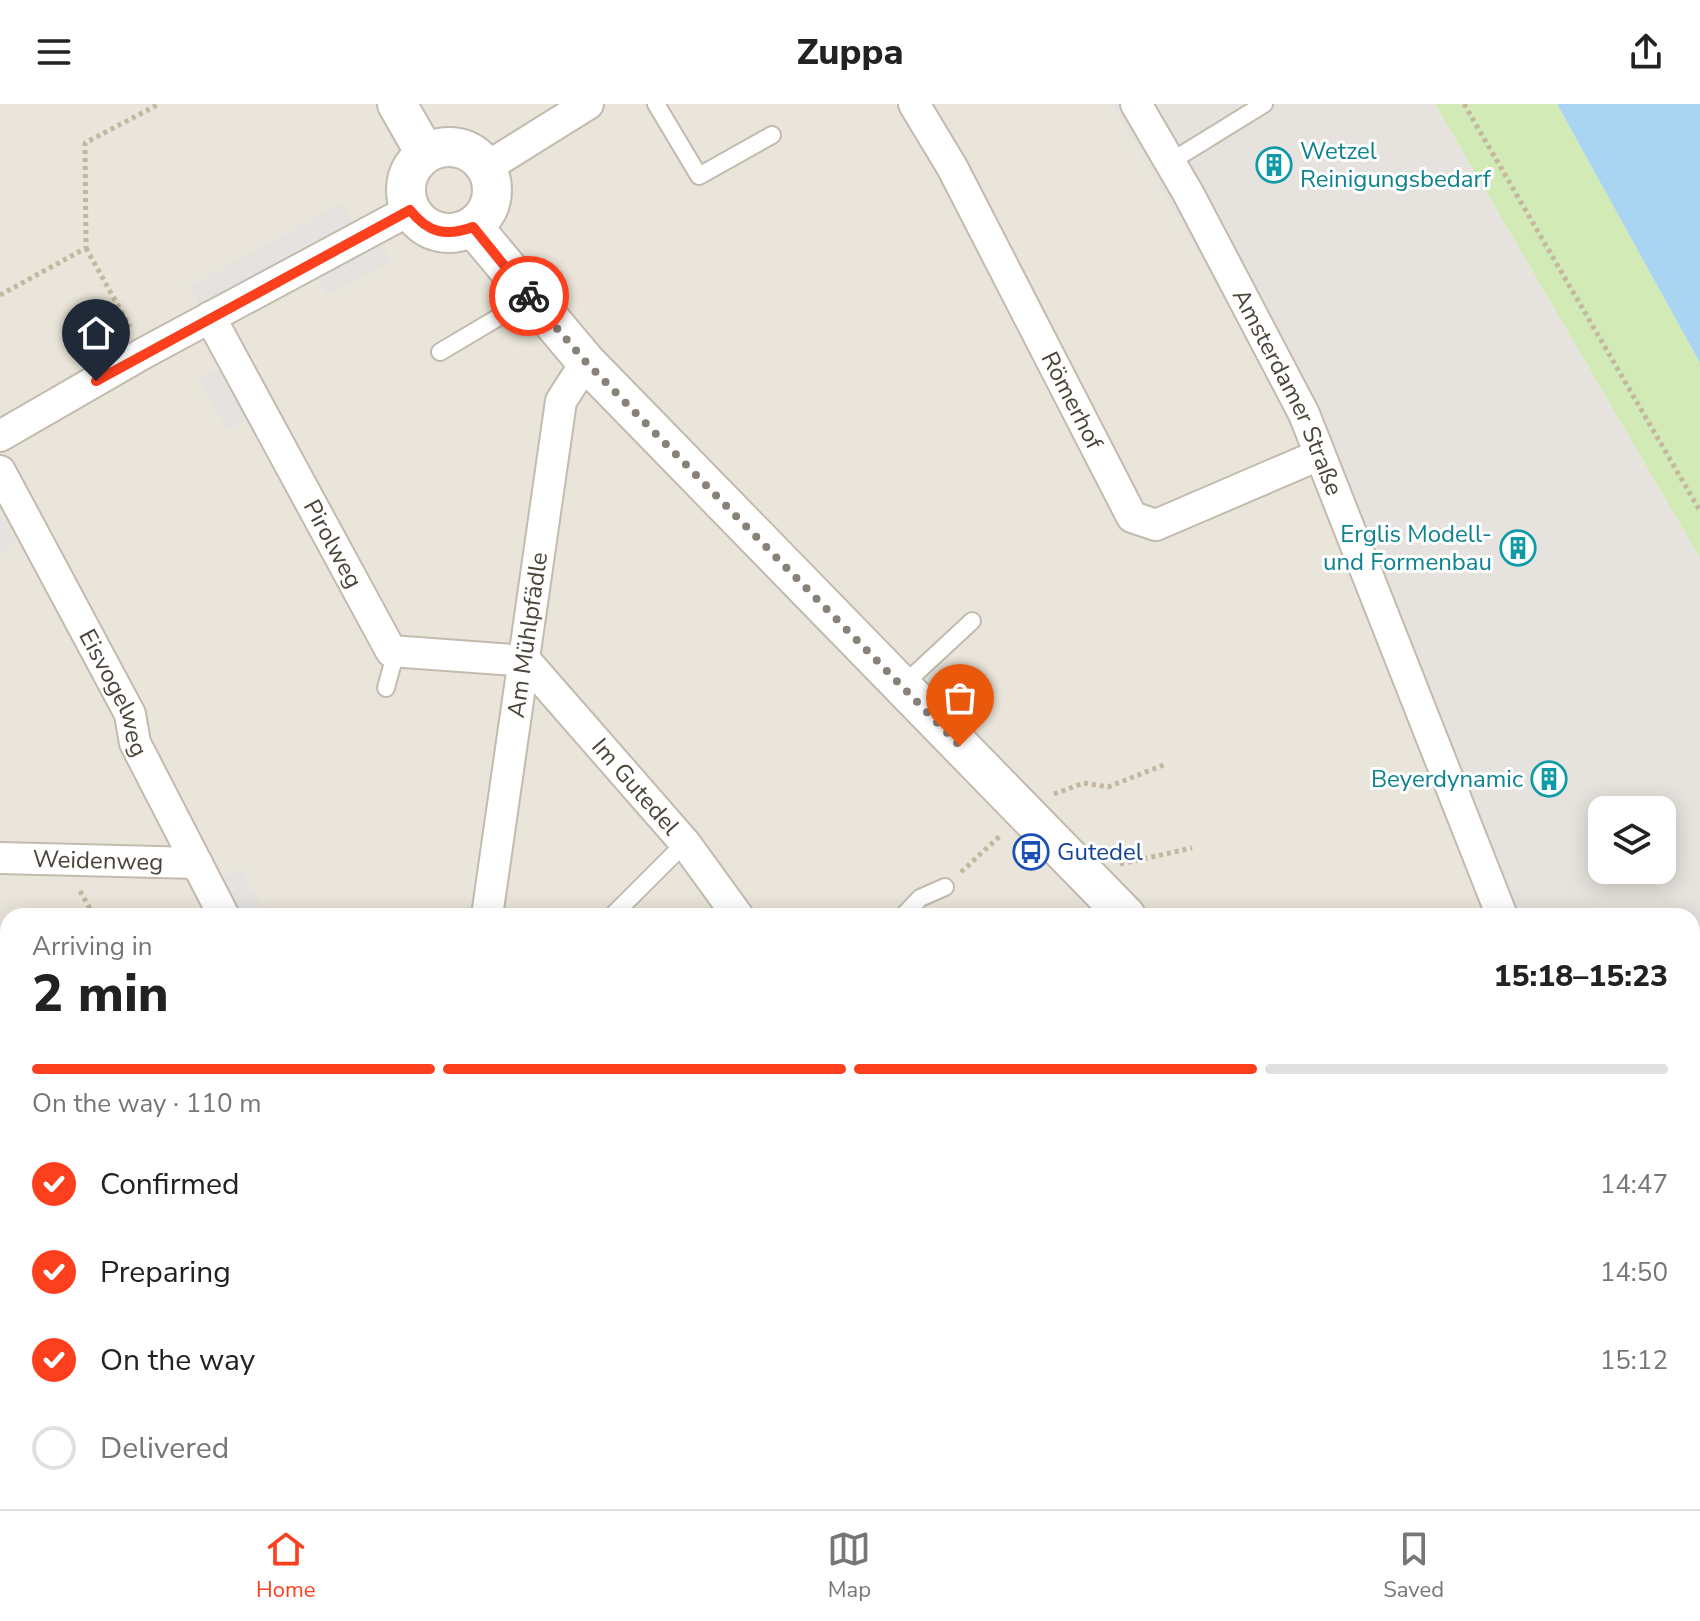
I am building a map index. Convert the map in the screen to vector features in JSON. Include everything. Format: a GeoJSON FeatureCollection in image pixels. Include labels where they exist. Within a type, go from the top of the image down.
{"type":"FeatureCollection","features":[{"type":"Feature","properties":{"kind":"street"},"geometry":{"type":"LineString","coordinates":[[397,104],[425,153]]}},
{"type":"Feature","properties":{"kind":"street"},"geometry":{"type":"LineString","coordinates":[[487,167],[588,104]]}},
{"type":"Feature","properties":{"kind":"street","name":"Römerhof"},"geometry":{"type":"LineString","coordinates":[[914,104],[952,167],[1132,517],[1156,525],[1319,455]]}},
{"type":"Feature","properties":{"kind":"street","name":"Amsterdamer Straße"},"geometry":{"type":"LineString","coordinates":[[1136,104],[1304,414],[1499,908]]}},
{"type":"Feature","properties":{"kind":"street"},"geometry":{"type":"LineString","coordinates":[[441,146],[459,147],[475,154],[487,167],[493,188],[488,210],[473,227],[456,233],[438,233],[421,224],[410,210],[405,189],[410,168],[425,153],[441,146]]}},
{"type":"Feature","properties":{"kind":"street"},"geometry":{"type":"LineString","coordinates":[[0,436],[144,353],[410,210]]}},
{"type":"Feature","properties":{"kind":"street"},"geometry":{"type":"LineString","coordinates":[[473,227],[586,362],[1118,908]]}},
{"type":"Feature","properties":{"kind":"street","name":"Pirolweg"},"geometry":{"type":"LineString","coordinates":[[210,317],[391,651],[396,651]]}},
{"type":"Feature","properties":{"kind":"street","name":"Am Mühlpfädle"},"geometry":{"type":"LineString","coordinates":[[488,908],[561,401],[586,362]]}},
{"type":"Feature","properties":{"kind":"street","name":"Eisvogelweg"},"geometry":{"type":"LineString","coordinates":[[0,471],[130,714],[135,743],[220,908]]}},
{"type":"Feature","properties":{"kind":"street"},"geometry":{"type":"LineString","coordinates":[[396,651],[526,661]]}},
{"type":"Feature","properties":{"kind":"street","name":"Im Gutedel"},"geometry":{"type":"LineString","coordinates":[[526,661],[685,843],[732,908]]}},
{"type":"Feature","properties":{"kind":"street","name":"Weidenweg"},"geometry":{"type":"LineString","coordinates":[[0,858],[197,863]]}},
{"type":"Feature","properties":{"kind":"lane"},"geometry":{"type":"LineString","coordinates":[[656,104],[699,176],[772,135]]}},
{"type":"Feature","properties":{"kind":"lane"},"geometry":{"type":"LineString","coordinates":[[1170,162],[1264,104]]}},
{"type":"Feature","properties":{"kind":"lane"},"geometry":{"type":"LineString","coordinates":[[440,352],[531,298]]}},
{"type":"Feature","properties":{"kind":"lane"},"geometry":{"type":"LineString","coordinates":[[902,686],[972,621]]}},
{"type":"Feature","properties":{"kind":"lane"},"geometry":{"type":"LineString","coordinates":[[386,688],[396,651]]}},
{"type":"Feature","properties":{"kind":"lane"},"geometry":{"type":"LineString","coordinates":[[620,908],[685,843]]}},
{"type":"Feature","properties":{"kind":"lane"},"geometry":{"type":"LineString","coordinates":[[911,908],[920,898],[945,887]]}},
{"type":"Feature","properties":{"kind":"path"},"geometry":{"type":"LineString","coordinates":[[144,353],[86,248],[85,143],[159,104]]}},
{"type":"Feature","properties":{"kind":"path"},"geometry":{"type":"LineString","coordinates":[[1464,104],[1700,511]]}},
{"type":"Feature","properties":{"kind":"path"},"geometry":{"type":"LineString","coordinates":[[0,295],[86,248]]}},
{"type":"Feature","properties":{"kind":"path"},"geometry":{"type":"LineString","coordinates":[[945,887],[1022,810],[1084,783],[1108,787],[1166,764]]}},
{"type":"Feature","properties":{"kind":"path"},"geometry":{"type":"LineString","coordinates":[[1084,873],[1192,848]]}},
{"type":"Feature","properties":{"kind":"shaded area"},"geometry":{"type":"Polygon","coordinates":[[[0,104],[1110,104],[1250,342],[1293,434],[1484,908],[0,908],[0,104]]]}},
{"type":"Feature","properties":{"kind":"shaded area"},"geometry":{"type":"Polygon","coordinates":[[[1110,104],[1435,104],[1700,558],[1700,908],[1484,908],[1293,434],[1250,342],[1110,104]]]}},
{"type":"Feature","properties":{"kind":"shaded area"},"geometry":{"type":"Polygon","coordinates":[[[343,203],[354,224],[202,307],[190,286],[343,203]]]}},
{"type":"Feature","properties":{"kind":"shaded area"},"geometry":{"type":"Polygon","coordinates":[[[381,242],[391,261],[327,295],[317,275],[381,242]]]}},
{"type":"Feature","properties":{"kind":"shaded area"},"geometry":{"type":"Polygon","coordinates":[[[221,368],[249,418],[227,430],[200,380],[221,368]]]}},
{"type":"Feature","properties":{"kind":"shaded area"},"geometry":{"type":"Polygon","coordinates":[[[0,510],[17,543],[0,553],[0,510]]]}},
{"type":"Feature","properties":{"kind":"shaded area"},"geometry":{"type":"Polygon","coordinates":[[[241,867],[263,908],[234,908],[219,879],[241,867]]]}},
{"type":"Feature","properties":{"kind":"green space"},"geometry":{"type":"Polygon","coordinates":[[[1435,104],[1557,104],[1700,363],[1700,558],[1435,104]]]}},
{"type":"Feature","properties":{"kind":"water"},"geometry":{"type":"Polygon","coordinates":[[[1557,104],[1700,104],[1700,363],[1557,104]]]}},
{"type":"Feature","properties":{"kind":"way so far"},"geometry":{"type":"LineString","coordinates":[[529,296],[586,362],[960,746]]}},
{"type":"Feature","properties":{"kind":"place","name":"Wetzel Reinigungsbedarf"},"geometry":{"type":"Point","coordinates":[1274,165]}},
{"type":"Feature","properties":{"kind":"place","name":"Erglis Modell- und Formenbau"},"geometry":{"type":"Point","coordinates":[1518,548]}},
{"type":"Feature","properties":{"kind":"place","name":"Beyerdynamic"},"geometry":{"type":"Point","coordinates":[1549,779]}},
{"type":"Feature","properties":{"kind":"place","name":"Gutedel"},"geometry":{"type":"Point","coordinates":[1031,852]}},
{"type":"Feature","properties":{"kind":"route"},"geometry":{"type":"LineString","coordinates":[[96,381],[410,210],[421,224],[438,233],[456,233],[473,227],[529,296]]}}]}
